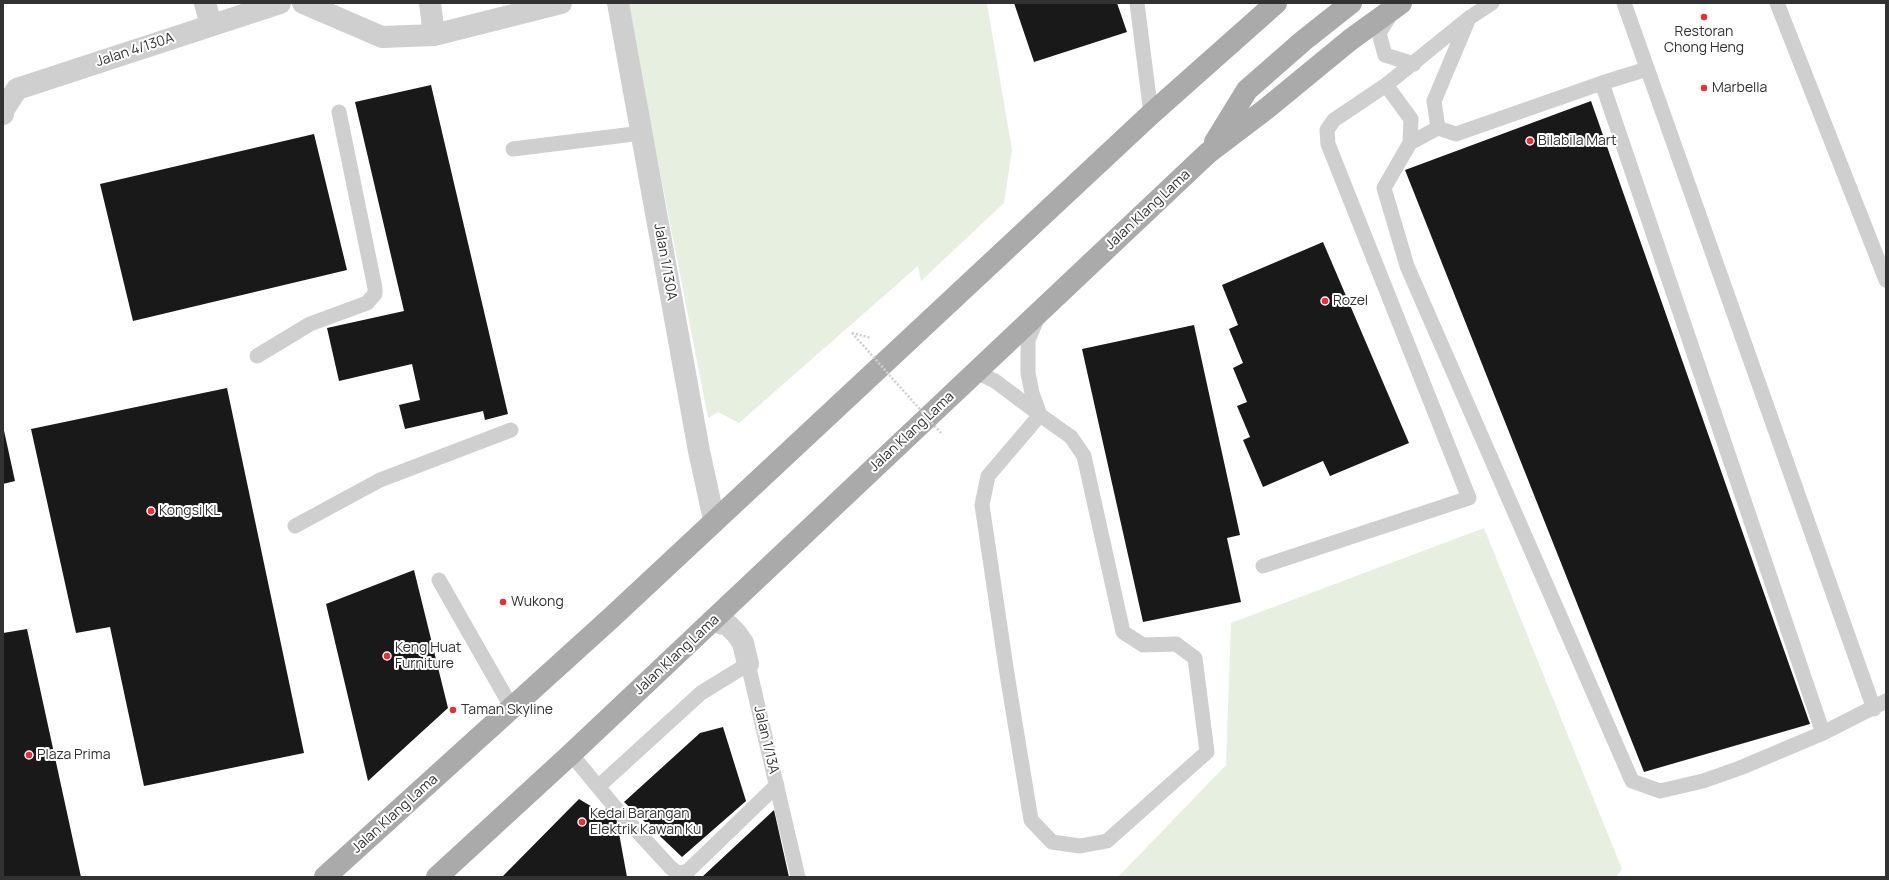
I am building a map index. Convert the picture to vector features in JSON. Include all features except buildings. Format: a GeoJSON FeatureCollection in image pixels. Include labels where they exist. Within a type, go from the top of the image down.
{"type":"FeatureCollection","features":[{"type":"Feature","properties":{"kind":"main road","name":"Jalan Klang Lama"},"geometry":{"type":"LineString","coordinates":[[325,877],[611,618],[714,520],[1151,114],[1276,3]]}},
{"type":"Feature","properties":{"kind":"main road"},"geometry":{"type":"LineString","coordinates":[[1208,152],[1247,90],[1303,41],[1352,3]]}},
{"type":"Feature","properties":{"kind":"main road","name":"Jalan Klang Lama"},"geometry":{"type":"LineString","coordinates":[[437,877],[571,754],[1208,152],[1266,109],[1350,40],[1398,5]]}},
{"type":"Feature","properties":{"kind":"street"},"geometry":{"type":"LineString","coordinates":[[205,3],[212,25]]}},
{"type":"Feature","properties":{"kind":"street","name":"Jalan 4/130A"},"geometry":{"type":"LineString","coordinates":[[3,114],[4,109],[17,89],[280,3]]}},
{"type":"Feature","properties":{"kind":"street"},"geometry":{"type":"LineString","coordinates":[[303,3],[382,37],[434,35],[561,3]]}},
{"type":"Feature","properties":{"kind":"street"},"geometry":{"type":"LineString","coordinates":[[430,3],[434,35]]}},
{"type":"Feature","properties":{"kind":"street","name":"Jalan 1/130A"},"geometry":{"type":"LineString","coordinates":[[618,3],[699,451],[714,520]]}},
{"type":"Feature","properties":{"kind":"street","name":"Jalan 1/13A"},"geometry":{"type":"LineString","coordinates":[[712,621],[728,625],[736,633],[743,643],[748,664]]}},
{"type":"Feature","properties":{"kind":"lane"},"geometry":{"type":"LineString","coordinates":[[1137,3],[1151,114]]}},
{"type":"Feature","properties":{"kind":"lane"},"geometry":{"type":"LineString","coordinates":[[1263,566],[1469,498],[1328,144],[1327,130],[1334,120],[1386,85],[1414,64],[1469,18],[1492,3]]}},
{"type":"Feature","properties":{"kind":"lane"},"geometry":{"type":"LineString","coordinates":[[1386,85],[1411,119],[1410,143],[1384,188],[1407,266],[1632,781],[1660,791],[1703,781],[1740,768],[1823,733],[1880,705],[1624,3]]}},
{"type":"Feature","properties":{"kind":"lane"},"geometry":{"type":"LineString","coordinates":[[1777,3],[1886,280]]}},
{"type":"Feature","properties":{"kind":"lane"},"geometry":{"type":"LineString","coordinates":[[1398,5],[1379,33],[1386,55],[1414,64]]}},
{"type":"Feature","properties":{"kind":"lane"},"geometry":{"type":"LineString","coordinates":[[1438,128],[1434,101],[1469,18]]}},
{"type":"Feature","properties":{"kind":"lane"},"geometry":{"type":"LineString","coordinates":[[1410,143],[1438,128],[1456,134],[1602,83],[1647,69]]}},
{"type":"Feature","properties":{"kind":"lane"},"geometry":{"type":"LineString","coordinates":[[1602,83],[1823,733]]}},
{"type":"Feature","properties":{"kind":"lane"},"geometry":{"type":"LineString","coordinates":[[258,356],[310,324],[367,303],[375,294],[340,112]]}},
{"type":"Feature","properties":{"kind":"lane"},"geometry":{"type":"LineString","coordinates":[[514,149],[642,133]]}},
{"type":"Feature","properties":{"kind":"lane"},"geometry":{"type":"LineString","coordinates":[[1040,311],[1028,340],[1028,373],[1032,393],[1040,415]]}},
{"type":"Feature","properties":{"kind":"lane"},"geometry":{"type":"LineString","coordinates":[[968,380],[976,372],[995,381],[1071,437],[1084,456],[1123,632],[1143,645],[1176,644],[1195,658],[1207,752],[1107,841],[1080,846],[1052,842],[1031,820],[1006,674],[982,505],[988,476],[1040,415]]}},
{"type":"Feature","properties":{"kind":"lane"},"geometry":{"type":"LineString","coordinates":[[296,526],[380,480],[510,430]]}},
{"type":"Feature","properties":{"kind":"lane"},"geometry":{"type":"LineString","coordinates":[[439,580],[512,708]]}},
{"type":"Feature","properties":{"kind":"lane"},"geometry":{"type":"LineString","coordinates":[[599,786],[701,693],[748,664]]}},
{"type":"Feature","properties":{"kind":"lane","name":"Jalan 1/13A"},"geometry":{"type":"LineString","coordinates":[[748,664],[798,877]]}},
{"type":"Feature","properties":{"kind":"lane"},"geometry":{"type":"LineString","coordinates":[[571,754],[670,868],[676,872],[683,873],[689,870],[776,784]]}},
{"type":"Feature","properties":{"kind":"path"},"geometry":{"type":"LineString","coordinates":[[852,333],[941,433]]}},
{"type":"Feature","properties":{"kind":"green space"},"geometry":{"type":"Polygon","coordinates":[[[627,3],[987,3],[1012,150],[1004,203],[921,281],[918,266],[739,423],[718,412],[708,418],[627,3]]]}},
{"type":"Feature","properties":{"kind":"green space"},"geometry":{"type":"Polygon","coordinates":[[[1484,528],[1622,869],[1616,877],[1118,877],[1226,765],[1231,623],[1484,528]]]}},
{"type":"Feature","properties":{"kind":"place","name":"Restoran Chong Heng"},"geometry":{"type":"Point","coordinates":[1704,17]}},
{"type":"Feature","properties":{"kind":"place","name":"Marbella"},"geometry":{"type":"Point","coordinates":[1704,88]}},
{"type":"Feature","properties":{"kind":"place","name":"Bilabila Mart"},"geometry":{"type":"Point","coordinates":[1530,141]}},
{"type":"Feature","properties":{"kind":"place","name":"Rozel"},"geometry":{"type":"Point","coordinates":[1325,301]}},
{"type":"Feature","properties":{"kind":"place","name":"Kongsi KL"},"geometry":{"type":"Point","coordinates":[151,511]}},
{"type":"Feature","properties":{"kind":"place","name":"Wukong"},"geometry":{"type":"Point","coordinates":[503,602]}},
{"type":"Feature","properties":{"kind":"place","name":"Keng Huat Furniture"},"geometry":{"type":"Point","coordinates":[387,656]}},
{"type":"Feature","properties":{"kind":"place","name":"Taman Skyline"},"geometry":{"type":"Point","coordinates":[453,710]}},
{"type":"Feature","properties":{"kind":"place","name":"Plaza Prima"},"geometry":{"type":"Point","coordinates":[29,755]}},
{"type":"Feature","properties":{"kind":"place","name":"Kedai Barangan Elektrik Kawan Ku"},"geometry":{"type":"Point","coordinates":[582,822]}}]}
